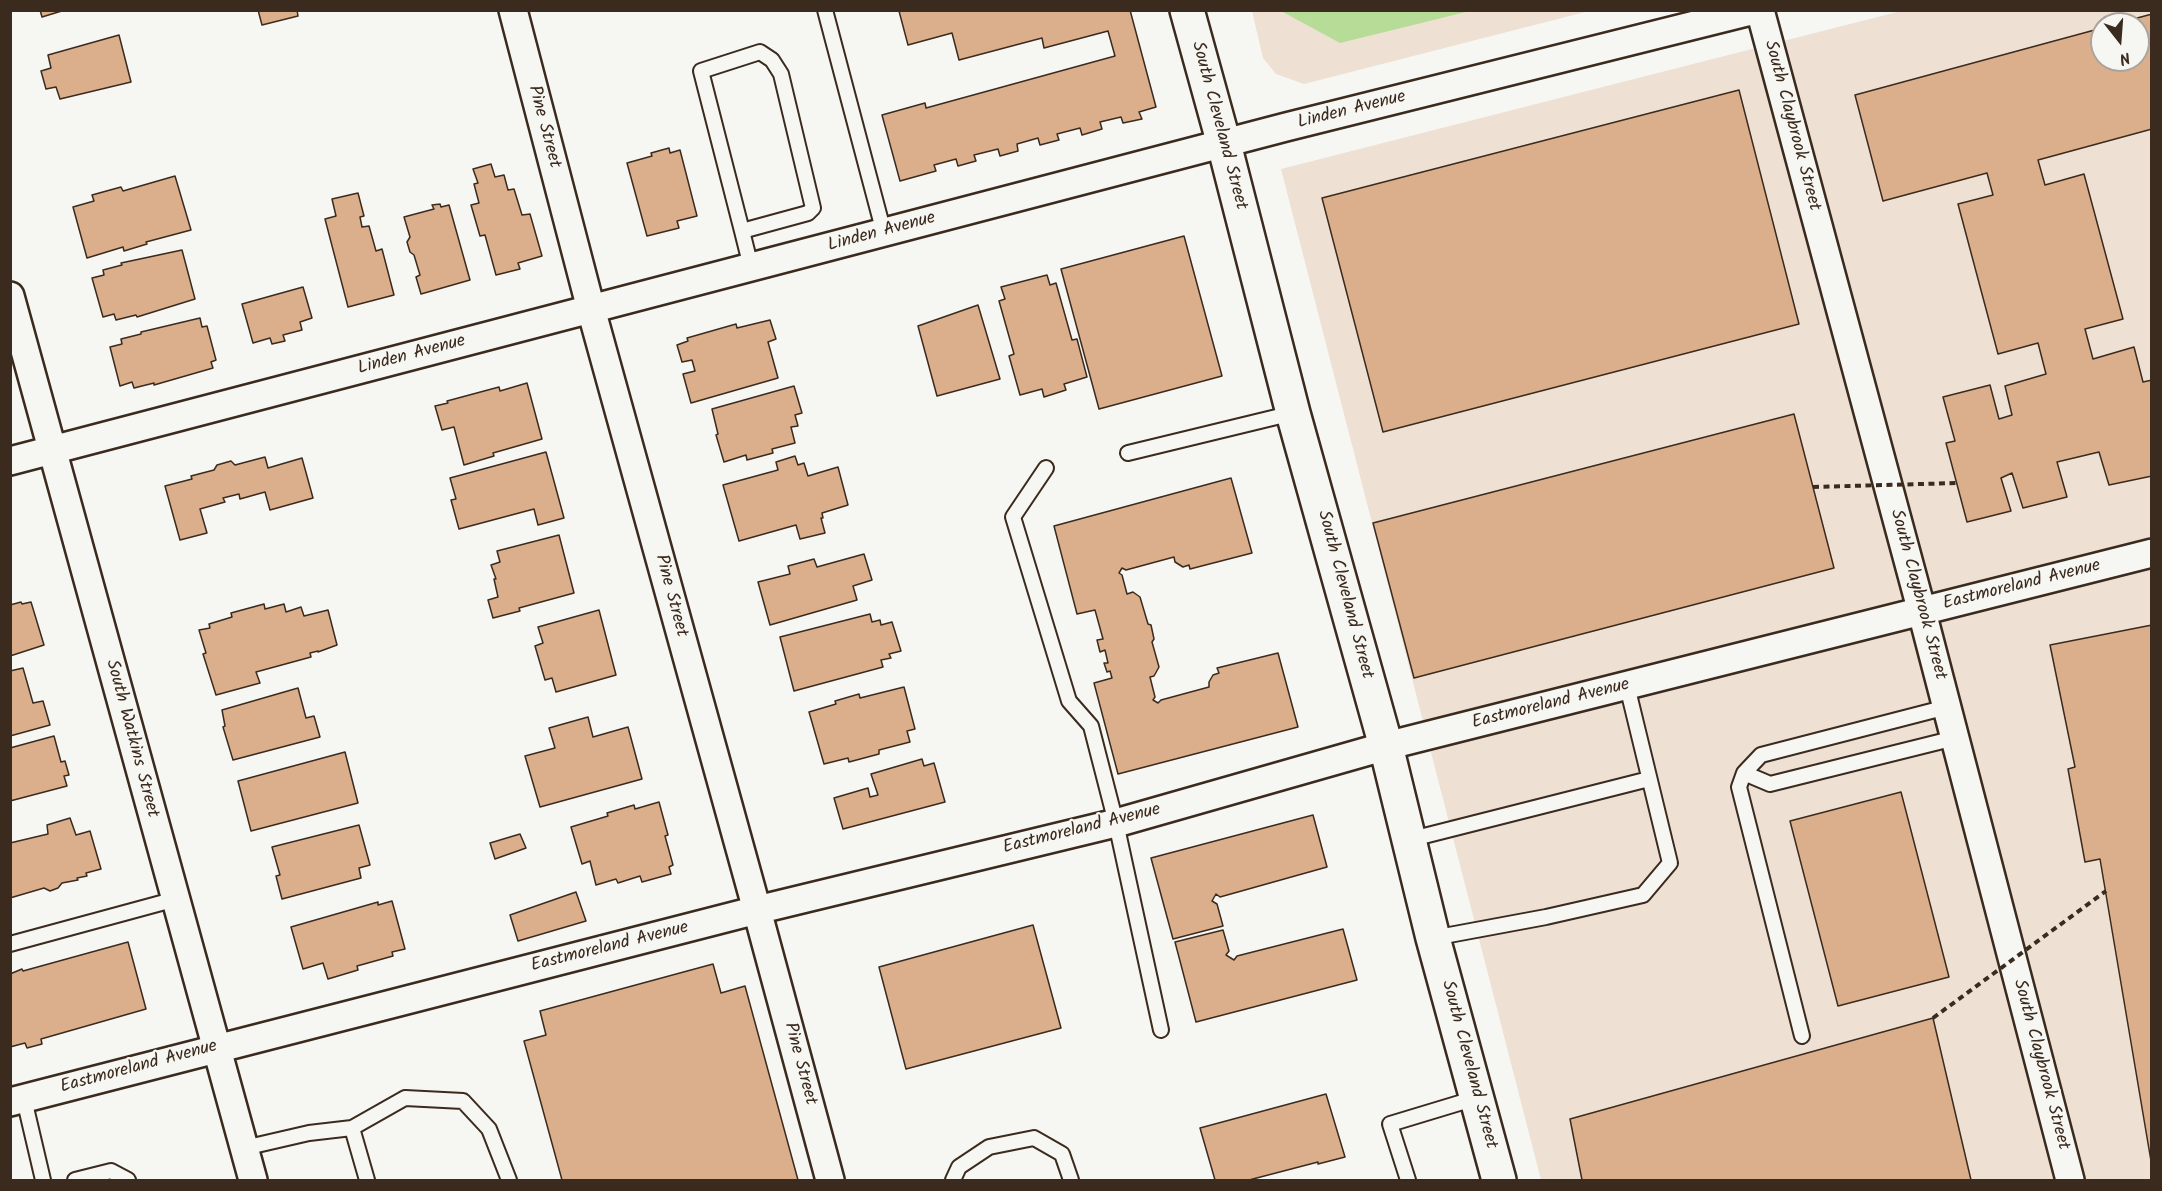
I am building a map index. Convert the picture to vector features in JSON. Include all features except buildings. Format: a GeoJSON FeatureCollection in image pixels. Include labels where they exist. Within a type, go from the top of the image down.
{"type":"FeatureCollection","features":[{"type":"Feature","properties":{"kind":"main road","name":"South Cleveland Street"},"geometry":{"type":"LineString","coordinates":[[1187,10],[1293,413],[1386,746],[1433,938],[1499,1180]]}},
{"type":"Feature","properties":{"kind":"street","name":"Pine Street"},"geometry":{"type":"LineString","coordinates":[[513,10],[591,309],[830,1180]]}},
{"type":"Feature","properties":{"kind":"street","name":"Linden Avenue"},"geometry":{"type":"LineString","coordinates":[[10,461],[1224,144],[1755,10]]}},
{"type":"Feature","properties":{"kind":"street","name":"South Claybrook Street"},"geometry":{"type":"LineString","coordinates":[[1760,10],[1922,612],[2070,1180]]}},
{"type":"Feature","properties":{"kind":"street","name":"South Watkins Street"},"geometry":{"type":"LineString","coordinates":[[10,297],[253,1180]]}},
{"type":"Feature","properties":{"kind":"street","name":"Eastmoreland Avenue"},"geometry":{"type":"LineString","coordinates":[[17,1101],[757,910],[1116,823],[1386,746],[2151,553]]}},
{"type":"Feature","properties":{"kind":"lane"},"geometry":{"type":"LineString","coordinates":[[825,10],[884,233]]}},
{"type":"Feature","properties":{"kind":"lane"},"geometry":{"type":"LineString","coordinates":[[742,231],[808,213],[813,208],[781,74],[772,60],[760,52],[700,71],[742,231],[752,267]]}},
{"type":"Feature","properties":{"kind":"lane"},"geometry":{"type":"LineString","coordinates":[[1128,453],[1293,413]]}},
{"type":"Feature","properties":{"kind":"lane"},"geometry":{"type":"LineString","coordinates":[[1046,468],[1013,517],[1069,701],[1092,726],[1116,823],[1161,1030]]}},
{"type":"Feature","properties":{"kind":"lane"},"geometry":{"type":"LineString","coordinates":[[1433,938],[1546,917],[1643,895],[1670,863],[1627,686]]}},
{"type":"Feature","properties":{"kind":"lane"},"geometry":{"type":"LineString","coordinates":[[1802,1036],[1739,787],[1744,773],[1761,755],[1947,707]]}},
{"type":"Feature","properties":{"kind":"lane"},"geometry":{"type":"LineString","coordinates":[[1744,773],[1770,784],[1955,738]]}},
{"type":"Feature","properties":{"kind":"lane"},"geometry":{"type":"LineString","coordinates":[[1408,840],[1649,779]]}},
{"type":"Feature","properties":{"kind":"lane"},"geometry":{"type":"LineString","coordinates":[[10,944],[176,899]]}},
{"type":"Feature","properties":{"kind":"lane"},"geometry":{"type":"LineString","coordinates":[[244,1148],[309,1133],[352,1128],[405,1098],[463,1101],[489,1129],[509,1180]]}},
{"type":"Feature","properties":{"kind":"lane"},"geometry":{"type":"LineString","coordinates":[[1407,1180],[1390,1124],[1476,1098]]}},
{"type":"Feature","properties":{"kind":"lane"},"geometry":{"type":"LineString","coordinates":[[17,1101],[43,1180]]}},
{"type":"Feature","properties":{"kind":"lane"},"geometry":{"type":"LineString","coordinates":[[352,1128],[367,1180]]}},
{"type":"Feature","properties":{"kind":"lane"},"geometry":{"type":"LineString","coordinates":[[953,1180],[959,1167],[989,1147],[1034,1138],[1062,1154],[1071,1180]]}},
{"type":"Feature","properties":{"kind":"lane"},"geometry":{"type":"LineString","coordinates":[[75,1180],[111,1171],[128,1180]]}},
{"type":"Feature","properties":{"kind":"path"},"geometry":{"type":"LineString","coordinates":[[1813,487],[1957,483]]}},
{"type":"Feature","properties":{"kind":"path"},"geometry":{"type":"LineString","coordinates":[[1934,1018],[2106,891]]}},
{"type":"Feature","properties":{"kind":"shaded area"},"geometry":{"type":"Polygon","coordinates":[[[1252,11],[1589,11],[1304,84],[1276,74],[1263,58],[1252,11]]]}},
{"type":"Feature","properties":{"kind":"shaded area"},"geometry":{"type":"Polygon","coordinates":[[[1901,11],[2151,11],[2151,1180],[1541,1180],[1281,169],[1901,11]]]}},
{"type":"Feature","properties":{"kind":"green space"},"geometry":{"type":"Polygon","coordinates":[[[1281,11],[1470,11],[1340,43],[1281,11]]]}}]}
